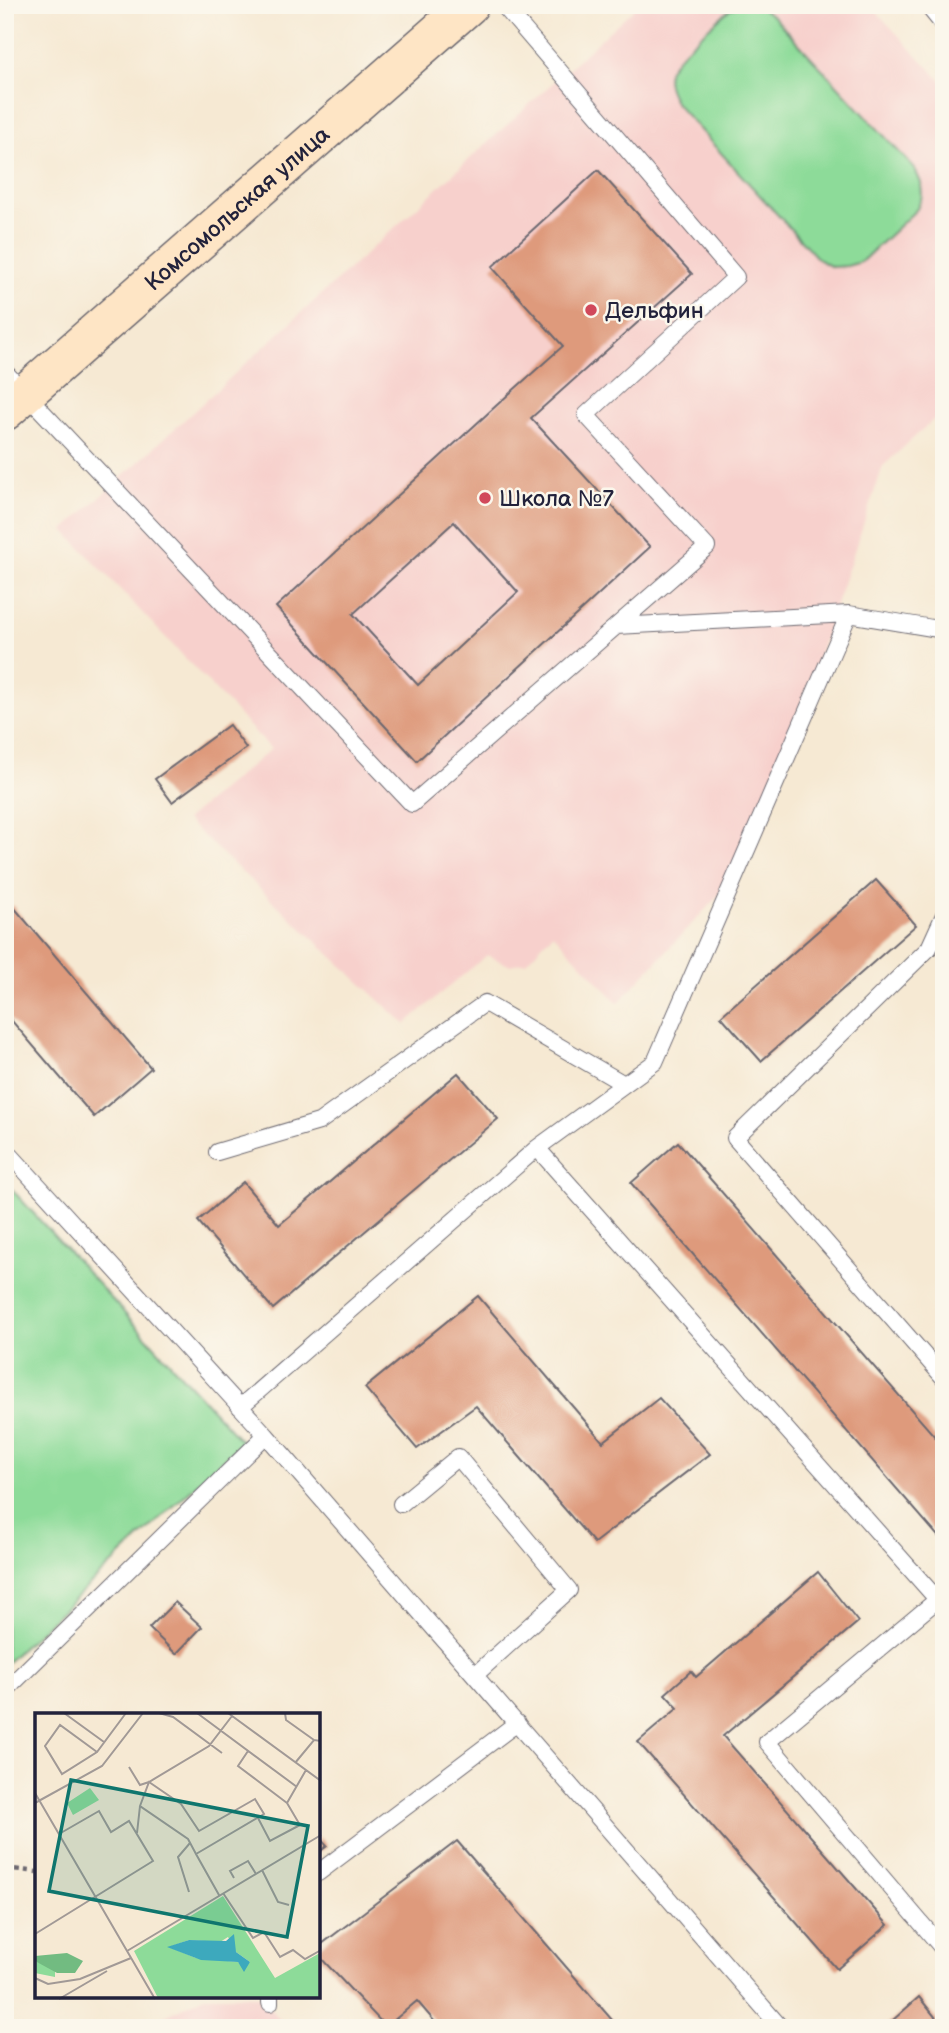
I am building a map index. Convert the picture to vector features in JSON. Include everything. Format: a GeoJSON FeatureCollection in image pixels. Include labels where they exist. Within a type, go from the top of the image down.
{"type":"FeatureCollection","features":[{"type":"Feature","properties":{"kind":"main road","name":"Комсомольская улица"},"geometry":{"type":"LineString","coordinates":[[12,393],[469,5]]}},
{"type":"Feature","properties":{"kind":"lane"},"geometry":{"type":"LineString","coordinates":[[12,393],[412,804],[707,547],[586,415],[736,277],[503,5]]}},
{"type":"Feature","properties":{"kind":"lane"},"geometry":{"type":"LineString","coordinates":[[927,5],[944,26]]}},
{"type":"Feature","properties":{"kind":"lane"},"geometry":{"type":"LineString","coordinates":[[616,626],[849,614],[944,630]]}},
{"type":"Feature","properties":{"kind":"lane"},"geometry":{"type":"LineString","coordinates":[[240,1407],[537,1147],[655,1062],[849,614]]}},
{"type":"Feature","properties":{"kind":"lane"},"geometry":{"type":"LineString","coordinates":[[944,915],[929,948],[735,1138],[944,1378]]}},
{"type":"Feature","properties":{"kind":"lane"},"geometry":{"type":"LineString","coordinates":[[217,1152],[319,1122],[485,1003],[624,1084]]}},
{"type":"Feature","properties":{"kind":"lane"},"geometry":{"type":"LineString","coordinates":[[537,1147],[941,1604],[767,1742],[944,1950]]}},
{"type":"Feature","properties":{"kind":"lane"},"geometry":{"type":"LineString","coordinates":[[5,1149],[266,1434],[781,2028]]}},
{"type":"Feature","properties":{"kind":"lane"},"geometry":{"type":"LineString","coordinates":[[5,1691],[266,1434]]}},
{"type":"Feature","properties":{"kind":"lane"},"geometry":{"type":"LineString","coordinates":[[401,1504],[458,1457],[569,1590],[475,1675]]}},
{"type":"Feature","properties":{"kind":"lane"},"geometry":{"type":"LineString","coordinates":[[320,1871],[517,1723]]}},
{"type":"Feature","properties":{"kind":"path"},"geometry":{"type":"LineString","coordinates":[[5,1868],[35,1872]]}},
{"type":"Feature","properties":{"kind":"shaded area","name":"Школа №7"},"geometry":{"type":"Polygon","coordinates":[[[638,5],[870,5],[944,84],[944,410],[883,466],[811,678],[731,882],[618,1003],[553,933],[526,962],[509,965],[487,955],[405,1024],[186,820],[271,749],[64,530],[638,5]]]}},
{"type":"Feature","properties":{"kind":"shaded area"},"geometry":{"type":"Polygon","coordinates":[[[201,1998],[262,1998],[287,2028],[136,2028],[152,2023],[201,1998]]]}},
{"type":"Feature","properties":{"kind":"green space"},"geometry":{"type":"Polygon","coordinates":[[[741,5],[758,6],[773,16],[915,169],[921,183],[922,196],[917,209],[861,262],[832,267],[819,260],[676,104],[672,96],[667,81],[671,66],[730,9],[741,5]]]}},
{"type":"Feature","properties":{"kind":"green space"},"geometry":{"type":"Polygon","coordinates":[[[5,1182],[242,1442],[5,1664],[5,1182]]]}},
{"type":"Feature","properties":{"kind":"building"},"geometry":{"type":"Polygon","coordinates":[[[598,170],[692,274],[531,418],[650,547],[417,761],[276,607],[563,346],[492,267],[598,170]],[[454,522],[353,614],[418,685],[518,592],[454,522]]]}},
{"type":"Feature","properties":{"kind":"building"},"geometry":{"type":"Polygon","coordinates":[[[229,725],[246,748],[172,802],[155,779],[229,725]]]}},
{"type":"Feature","properties":{"kind":"building"},"geometry":{"type":"Polygon","coordinates":[[[876,880],[916,925],[761,1061],[721,1016],[876,880]]]}},
{"type":"Feature","properties":{"kind":"building"},"geometry":{"type":"Polygon","coordinates":[[[12,905],[151,1068],[94,1117],[5,1013],[5,911],[12,905]]]}},
{"type":"Feature","properties":{"kind":"building"},"geometry":{"type":"Polygon","coordinates":[[[458,1073],[498,1119],[273,1309],[198,1221],[243,1182],[279,1225],[458,1073]]]}},
{"type":"Feature","properties":{"kind":"building"},"geometry":{"type":"Polygon","coordinates":[[[678,1142],[944,1447],[944,1543],[631,1183],[678,1142]]]}},
{"type":"Feature","properties":{"kind":"building"},"geometry":{"type":"Polygon","coordinates":[[[478,1296],[603,1442],[659,1398],[710,1454],[594,1543],[476,1406],[417,1449],[365,1388],[478,1296]]]}},
{"type":"Feature","properties":{"kind":"building"},"geometry":{"type":"Polygon","coordinates":[[[818,1572],[858,1622],[723,1736],[888,1925],[837,1969],[638,1742],[678,1708],[665,1694],[691,1671],[696,1677],[818,1572]]]}},
{"type":"Feature","properties":{"kind":"building"},"geometry":{"type":"Polygon","coordinates":[[[175,1602],[202,1627],[176,1654],[149,1628],[175,1602]]]}},
{"type":"Feature","properties":{"kind":"building"},"geometry":{"type":"Polygon","coordinates":[[[320,1838],[327,1846],[320,1851],[320,1838]]]}},
{"type":"Feature","properties":{"kind":"building"},"geometry":{"type":"Polygon","coordinates":[[[457,1841],[619,2028],[440,2028],[417,2001],[386,2027],[320,1957],[320,1945],[457,1841]]]}},
{"type":"Feature","properties":{"kind":"building"},"geometry":{"type":"Polygon","coordinates":[[[919,1997],[944,2028],[884,2028],[919,1997]]]}},
{"type":"Feature","properties":{"kind":"place","name":"Дельфин"},"geometry":{"type":"Point","coordinates":[591,310]}},
{"type":"Feature","properties":{"kind":"place","name":"Школа №7"},"geometry":{"type":"Point","coordinates":[485,498]}}]}
